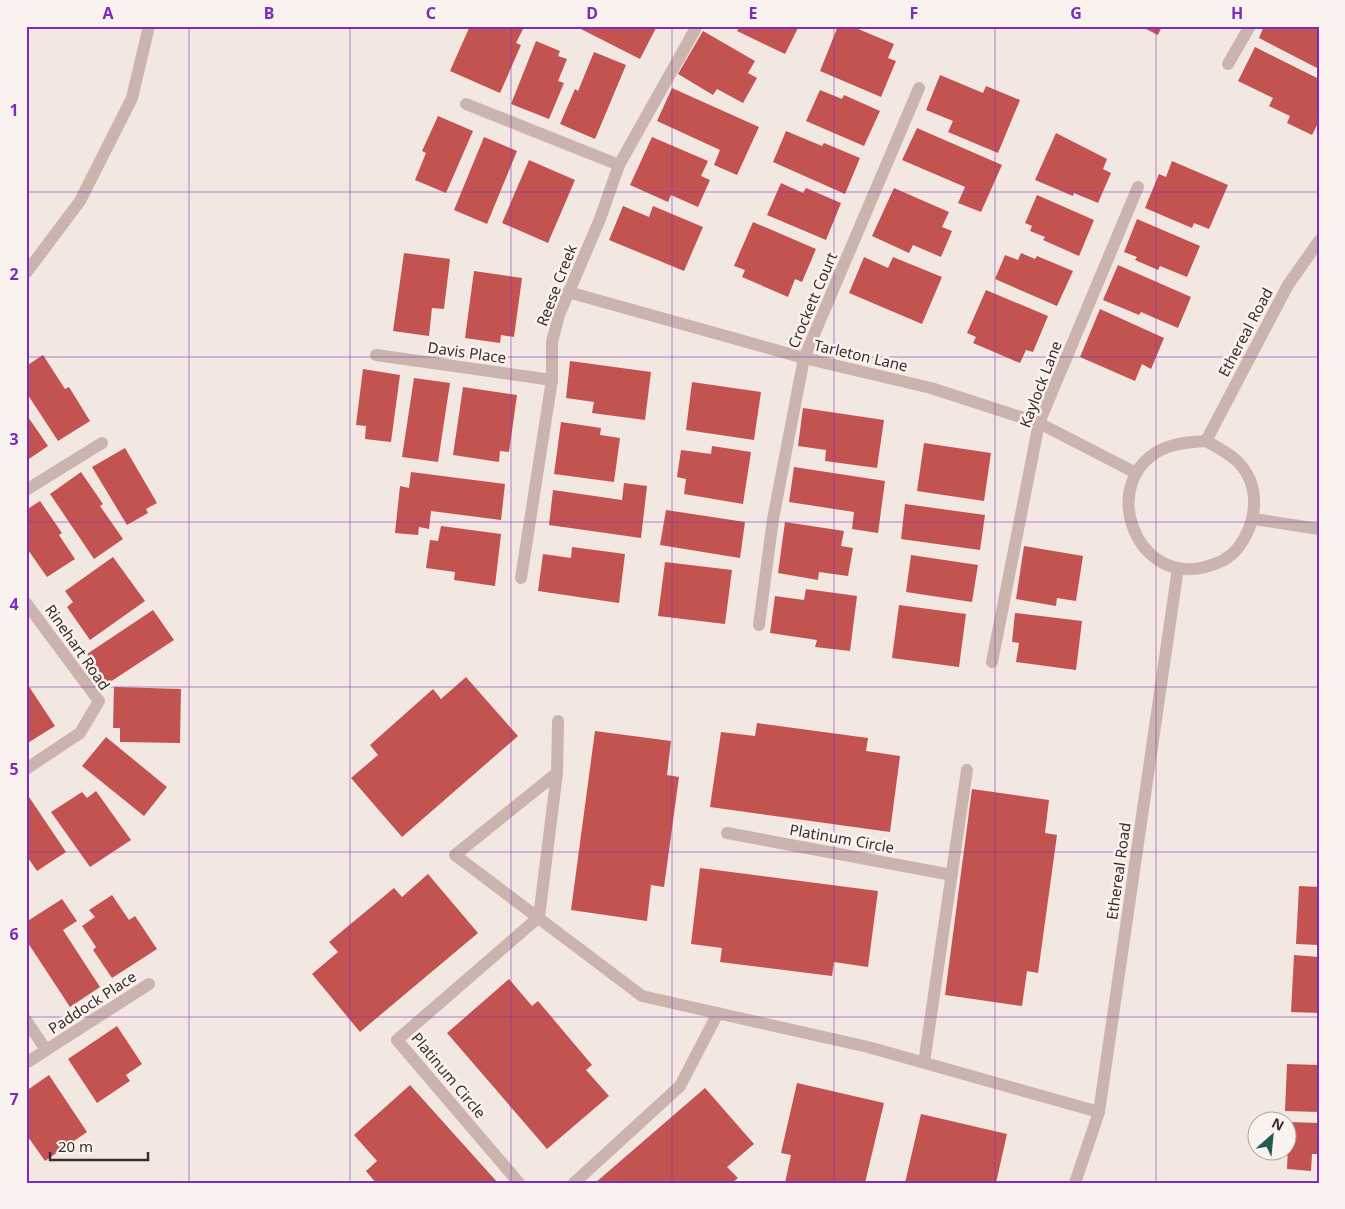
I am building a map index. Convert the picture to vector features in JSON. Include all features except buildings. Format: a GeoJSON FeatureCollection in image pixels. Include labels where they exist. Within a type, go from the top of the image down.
{"type":"FeatureCollection","features":[{"type":"Feature","properties":{"kind":"street"},"geometry":{"type":"LineString","coordinates":[[26,273],[80,201],[132,98],[149,26]]}},
{"type":"Feature","properties":{"kind":"street","name":"Reese Creek"},"geometry":{"type":"LineString","coordinates":[[522,578],[552,380],[552,342],[568,292],[600,218],[619,165],[697,26]]}},
{"type":"Feature","properties":{"kind":"street"},"geometry":{"type":"LineString","coordinates":[[1228,64],[1250,26]]}},
{"type":"Feature","properties":{"kind":"street","name":"Crockett Court"},"geometry":{"type":"LineString","coordinates":[[759,625],[773,519],[804,358],[920,88]]}},
{"type":"Feature","properties":{"kind":"street"},"geometry":{"type":"LineString","coordinates":[[466,104],[619,165]]}},
{"type":"Feature","properties":{"kind":"street","name":"Kaylock Lane"},"geometry":{"type":"LineString","coordinates":[[992,662],[1039,423],[1138,187]]}},
{"type":"Feature","properties":{"kind":"street","name":"Ethereal Road"},"geometry":{"type":"LineString","coordinates":[[1206,441],[1288,285],[1319,241]]}},
{"type":"Feature","properties":{"kind":"street","name":"Tarleton Lane"},"geometry":{"type":"LineString","coordinates":[[568,292],[804,358],[931,388],[1039,423],[1136,474]]}},
{"type":"Feature","properties":{"kind":"street","name":"Davis Place"},"geometry":{"type":"LineString","coordinates":[[376,355],[552,380]]}},
{"type":"Feature","properties":{"kind":"street"},"geometry":{"type":"LineString","coordinates":[[1206,441],[1238,462],[1249,479],[1254,499],[1254,519],[1246,538],[1240,546],[1234,553],[1217,564],[1198,569],[1178,568],[1153,556],[1144,547],[1133,530],[1128,512],[1129,492],[1136,474],[1149,458],[1165,448],[1184,442],[1206,441]]}},
{"type":"Feature","properties":{"kind":"street"},"geometry":{"type":"LineString","coordinates":[[26,490],[102,443]]}},
{"type":"Feature","properties":{"kind":"street"},"geometry":{"type":"LineString","coordinates":[[1254,519],[1319,529]]}},
{"type":"Feature","properties":{"kind":"street","name":"Ethereal Road"},"geometry":{"type":"LineString","coordinates":[[1076,1180],[1099,1112],[1178,568]]}},
{"type":"Feature","properties":{"kind":"street","name":"Rinehart Road"},"geometry":{"type":"LineString","coordinates":[[26,603],[99,701],[80,733],[26,769]]}},
{"type":"Feature","properties":{"kind":"street"},"geometry":{"type":"LineString","coordinates":[[540,917],[557,773],[558,721]]}},
{"type":"Feature","properties":{"kind":"street"},"geometry":{"type":"LineString","coordinates":[[924,1062],[967,770]]}},
{"type":"Feature","properties":{"kind":"street"},"geometry":{"type":"LineString","coordinates":[[557,773],[455,855],[540,917],[642,996],[868,1047],[1099,1112]]}},
{"type":"Feature","properties":{"kind":"street","name":"Platinum Circle"},"geometry":{"type":"LineString","coordinates":[[727,833],[952,875]]}},
{"type":"Feature","properties":{"kind":"street","name":"Platinum Circle"},"geometry":{"type":"LineString","coordinates":[[518,1183],[397,1040],[540,917]]}},
{"type":"Feature","properties":{"kind":"street","name":"Paddock Place"},"geometry":{"type":"LineString","coordinates":[[26,1063],[149,984]]}},
{"type":"Feature","properties":{"kind":"street"},"geometry":{"type":"LineString","coordinates":[[574,1183],[680,1086],[718,1013]]}},
{"type":"Feature","properties":{"kind":"street"},"geometry":{"type":"LineString","coordinates":[[26,1020],[46,1050]]}}]}
